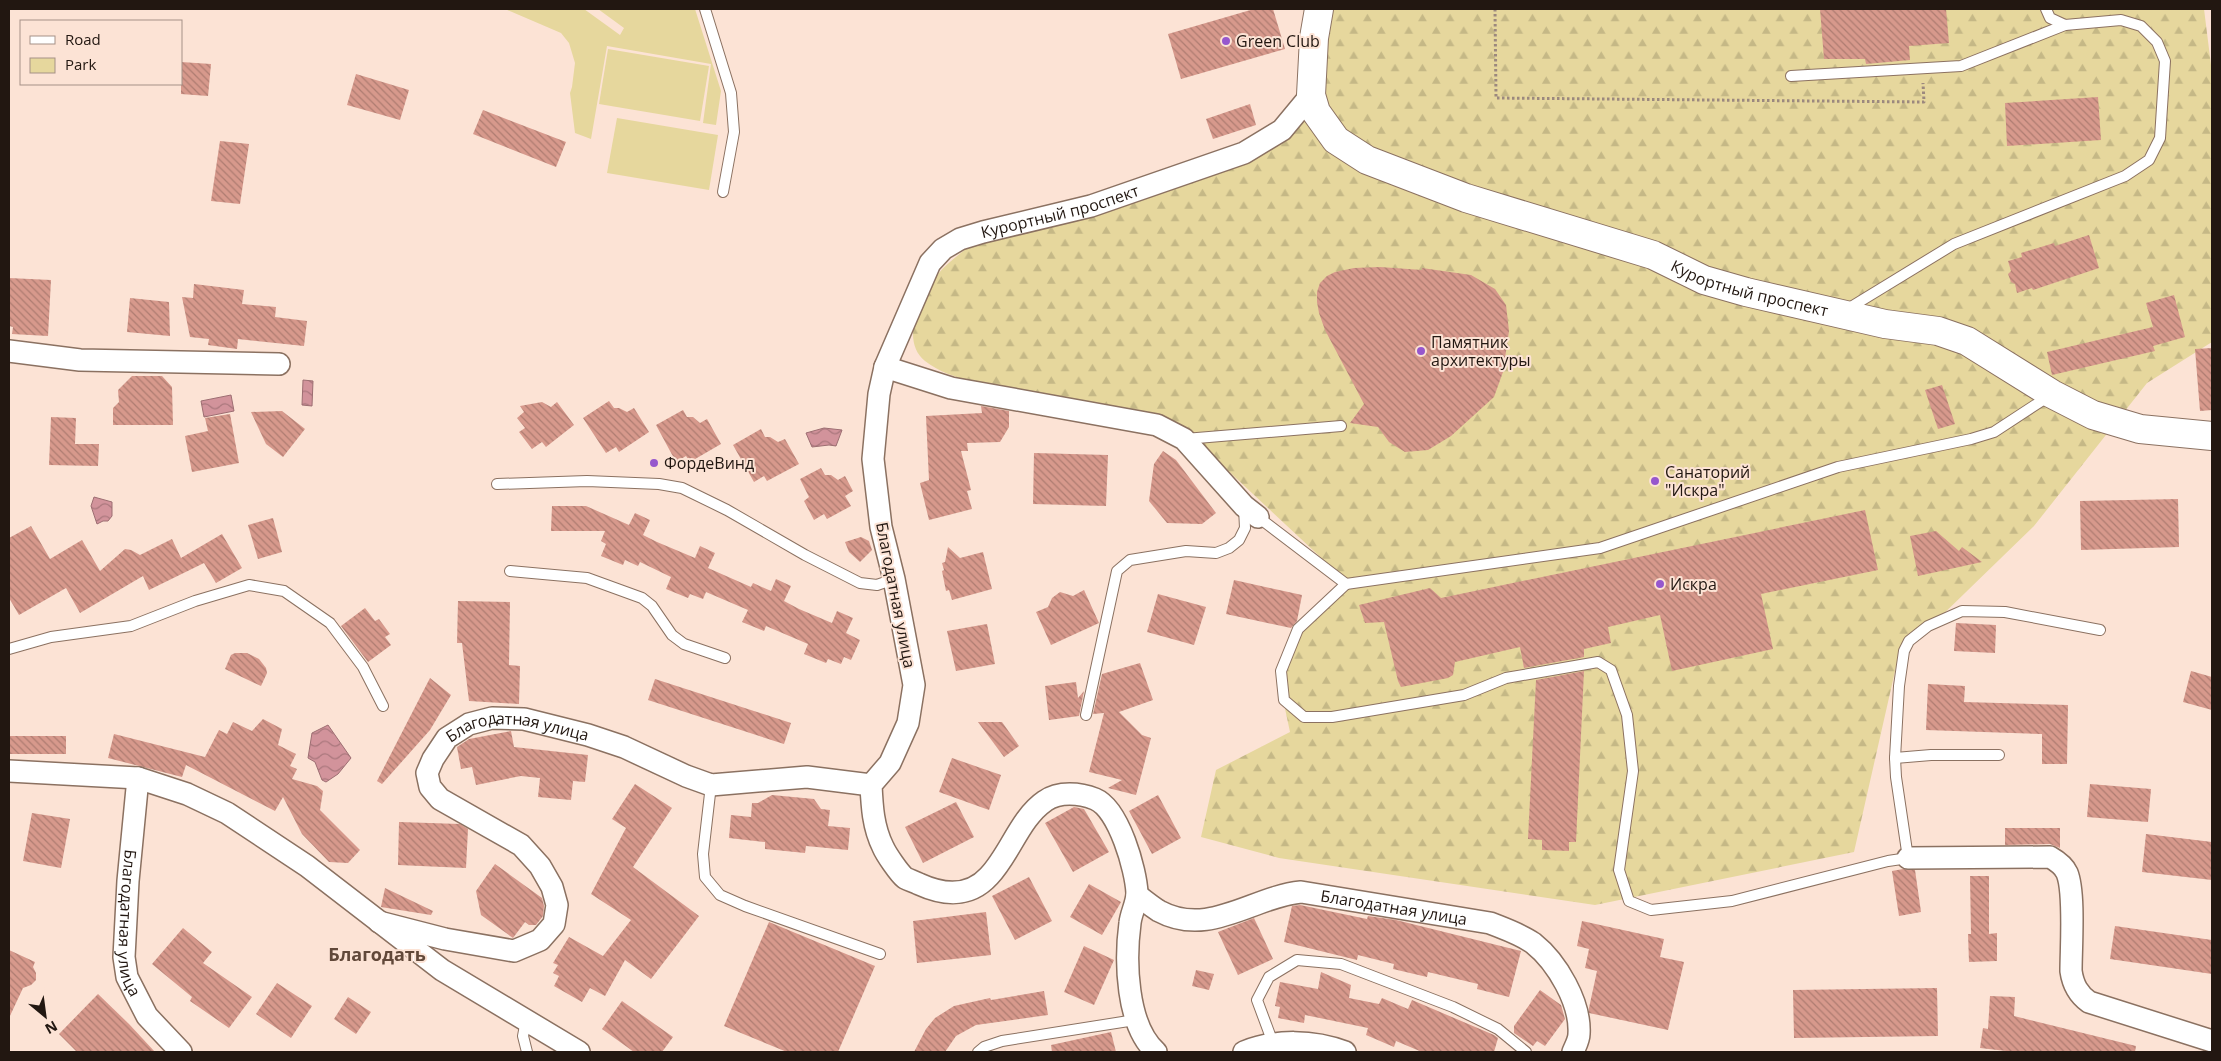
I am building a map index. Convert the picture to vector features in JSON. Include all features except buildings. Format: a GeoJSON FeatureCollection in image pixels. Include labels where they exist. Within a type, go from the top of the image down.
{"type":"FeatureCollection","features":[{"type":"Feature","properties":{"kind":"street","name":"Курортный проспект"},"geometry":{"type":"LineString","coordinates":[[1319,9],[1314,38],[1311,95],[1316,112],[1336,140],[1366,160],[1466,198],[1653,255],[1704,280],[1884,324],[1938,331],[1967,341],[2052,394],[2092,416],[2140,429],[2212,436]]}},
{"type":"Feature","properties":{"kind":"street","name":"Курортный проспект"},"geometry":{"type":"LineString","coordinates":[[879,394],[885,367],[930,263],[943,249],[960,239],[1091,206],[1244,153],[1282,130],[1311,95]]}},
{"type":"Feature","properties":{"kind":"street"},"geometry":{"type":"LineString","coordinates":[[9,351],[80,360],[279,364]]}},
{"type":"Feature","properties":{"kind":"street"},"geometry":{"type":"LineString","coordinates":[[885,367],[951,388],[1157,425],[1184,439],[1251,512]]}},
{"type":"Feature","properties":{"kind":"street","name":"Благодатная улица"},"geometry":{"type":"LineString","coordinates":[[379,922],[445,939],[514,951],[540,940],[554,924],[557,905],[552,887],[540,866],[521,845],[440,798],[430,787],[427,773],[433,759],[448,738],[469,724],[492,718],[524,719],[588,735],[624,747],[686,776],[711,785],[807,777],[870,784],[890,763],[908,723],[914,685],[894,579],[881,528],[874,459],[879,394]]}},
{"type":"Feature","properties":{"kind":"street","name":"Благодатная улица"},"geometry":{"type":"LineString","coordinates":[[9,771],[138,778],[187,794],[227,813],[307,866],[442,970],[579,1052]]}},
{"type":"Feature","properties":{"kind":"street","name":"Благодатная улица"},"geometry":{"type":"LineString","coordinates":[[138,778],[128,881],[124,957],[127,977],[147,1016],[181,1052]]}},
{"type":"Feature","properties":{"kind":"street"},"geometry":{"type":"LineString","coordinates":[[870,784],[873,820],[883,848],[905,878],[948,894],[968,890],[988,878],[1008,853],[1024,822],[1046,800],[1075,792],[1098,800],[1113,816],[1127,847],[1137,894],[1130,921],[1128,962],[1136,1020],[1143,1037],[1156,1052]]}},
{"type":"Feature","properties":{"kind":"street"},"geometry":{"type":"LineString","coordinates":[[1908,858],[2050,857],[2060,864],[2066,873],[2070,888],[2071,971],[2073,982],[2081,996],[2089,1002],[2212,1041]]}},
{"type":"Feature","properties":{"kind":"street","name":"Благодатная улица"},"geometry":{"type":"LineString","coordinates":[[1137,894],[1160,911],[1192,920],[1208,920],[1228,915],[1284,894],[1301,892],[1490,923],[1526,939],[1548,958],[1572,996],[1578,1015],[1579,1036],[1572,1052]]}},
{"type":"Feature","properties":{"kind":"street"},"geometry":{"type":"LineString","coordinates":[[1244,1052],[1273,1043],[1311,1044],[1332,1047],[1345,1052]]}},
{"type":"Feature","properties":{"kind":"lane"},"geometry":{"type":"LineString","coordinates":[[705,9],[731,94],[734,132],[723,192]]}},
{"type":"Feature","properties":{"kind":"lane"},"geometry":{"type":"LineString","coordinates":[[2046,9],[2050,18],[2065,26]]}},
{"type":"Feature","properties":{"kind":"lane"},"geometry":{"type":"LineString","coordinates":[[1791,76],[1962,66],[2065,26],[2121,20],[2141,26],[2157,42],[2165,61],[2160,138],[2149,160],[2125,176],[1954,244],[1840,314]]}},
{"type":"Feature","properties":{"kind":"lane"},"geometry":{"type":"LineString","coordinates":[[2052,394],[1994,432],[1971,439],[1838,467],[1600,548],[1346,584],[1298,629],[1281,671],[1284,700],[1304,717],[1332,717],[1464,695],[1506,678],[1598,662],[1611,670],[1626,716],[1633,771],[1619,870],[1629,901],[1651,910],[1732,901],[1888,861],[1908,858],[1896,777],[1896,758],[1899,686],[1904,651],[1915,634],[1962,610],[2006,612],[2100,630]]}},
{"type":"Feature","properties":{"kind":"lane"},"geometry":{"type":"LineString","coordinates":[[1184,439],[1341,426]]}},
{"type":"Feature","properties":{"kind":"lane"},"geometry":{"type":"LineString","coordinates":[[497,484],[587,481],[659,484],[682,488],[727,510],[860,583],[877,585],[894,579]]}},
{"type":"Feature","properties":{"kind":"lane"},"geometry":{"type":"LineString","coordinates":[[1086,715],[1117,571],[1130,560],[1186,550],[1216,553],[1229,548],[1239,540],[1251,512],[1346,584]]}},
{"type":"Feature","properties":{"kind":"lane"},"geometry":{"type":"LineString","coordinates":[[510,571],[588,578],[642,598],[652,606],[672,635],[684,644],[726,658]]}},
{"type":"Feature","properties":{"kind":"lane"},"geometry":{"type":"LineString","coordinates":[[9,649],[51,637],[131,626],[195,601],[249,585],[284,590],[330,623],[363,667],[383,706]]}},
{"type":"Feature","properties":{"kind":"lane"},"geometry":{"type":"LineString","coordinates":[[1896,758],[1999,755]]}},
{"type":"Feature","properties":{"kind":"lane"},"geometry":{"type":"LineString","coordinates":[[711,785],[703,854],[705,877],[720,895],[745,906],[880,954]]}},
{"type":"Feature","properties":{"kind":"lane"},"geometry":{"type":"LineString","coordinates":[[1273,1043],[1257,1000],[1269,977],[1297,960],[1341,964],[1453,1006],[1498,1029],[1526,1052]]}},
{"type":"Feature","properties":{"kind":"lane"},"geometry":{"type":"LineString","coordinates":[[526,1020],[523,1036],[527,1052]]}},
{"type":"Feature","properties":{"kind":"lane"},"geometry":{"type":"LineString","coordinates":[[978,1052],[984,1047],[1002,1040],[1136,1020]]}},
{"type":"Feature","properties":{"kind":"path"},"geometry":{"type":"LineString","coordinates":[[1495,9],[1496,98],[1924,102],[1923,79]]}},
{"type":"Feature","properties":{"kind":"green space"},"geometry":{"type":"Polygon","coordinates":[[[505,9],[584,9],[620,35],[624,28],[598,9],[695,9],[721,91],[716,125],[703,123],[711,64],[607,46],[591,139],[575,133],[570,93],[575,63],[569,43],[561,33],[505,9]]]}},
{"type":"Feature","properties":{"kind":"green space","name":"Санаторий \"Искра\""},"geometry":{"type":"Polygon","coordinates":[[[1322,9],[2204,9],[2212,73],[2212,342],[2147,383],[2034,526],[1898,658],[1854,852],[1595,905],[1279,858],[1201,837],[1216,770],[1290,732],[1277,671],[1295,632],[1346,581],[1191,436],[953,376],[925,361],[917,352],[913,330],[915,318],[931,283],[945,267],[969,246],[1243,155],[1310,101],[1322,9]]]}},
{"type":"Feature","properties":{"kind":"green space"},"geometry":{"type":"Polygon","coordinates":[[[608,49],[709,66],[700,121],[599,104],[608,49]]]}},
{"type":"Feature","properties":{"kind":"green space"},"geometry":{"type":"Polygon","coordinates":[[[617,118],[718,135],[709,190],[607,173],[617,118]]]}},
{"type":"Feature","properties":{"kind":"water"},"geometry":{"type":"Polygon","coordinates":[[[303,380],[313,381],[312,406],[302,405],[303,380]]]}},
{"type":"Feature","properties":{"kind":"water"},"geometry":{"type":"Polygon","coordinates":[[[231,395],[234,411],[204,417],[201,401],[231,395]]]}},
{"type":"Feature","properties":{"kind":"water"},"geometry":{"type":"Polygon","coordinates":[[[824,428],[842,430],[836,446],[812,447],[806,433],[824,428]]]}},
{"type":"Feature","properties":{"kind":"water"},"geometry":{"type":"Polygon","coordinates":[[[94,497],[112,502],[112,516],[108,521],[97,524],[91,506],[94,497]]]}},
{"type":"Feature","properties":{"kind":"water"},"geometry":{"type":"Polygon","coordinates":[[[328,725],[351,758],[338,774],[326,782],[322,780],[315,762],[308,758],[312,733],[328,725]]]}},
{"type":"Feature","properties":{"kind":"place","name":"Green Club"},"geometry":{"type":"Point","coordinates":[1226,41]}},
{"type":"Feature","properties":{"kind":"place","name":"Памятник архитектуры"},"geometry":{"type":"Point","coordinates":[1421,351]}},
{"type":"Feature","properties":{"kind":"place","name":"ФордеВинд"},"geometry":{"type":"Point","coordinates":[654,463]}},
{"type":"Feature","properties":{"kind":"place","name":"Санаторий \"Искра\""},"geometry":{"type":"Point","coordinates":[1655,481]}},
{"type":"Feature","properties":{"kind":"place","name":"Искра"},"geometry":{"type":"Point","coordinates":[1660,584]}},
{"type":"Feature","properties":{"kind":"district","name":"Благодать"},"geometry":{"type":"Point","coordinates":[377,955]}}]}
